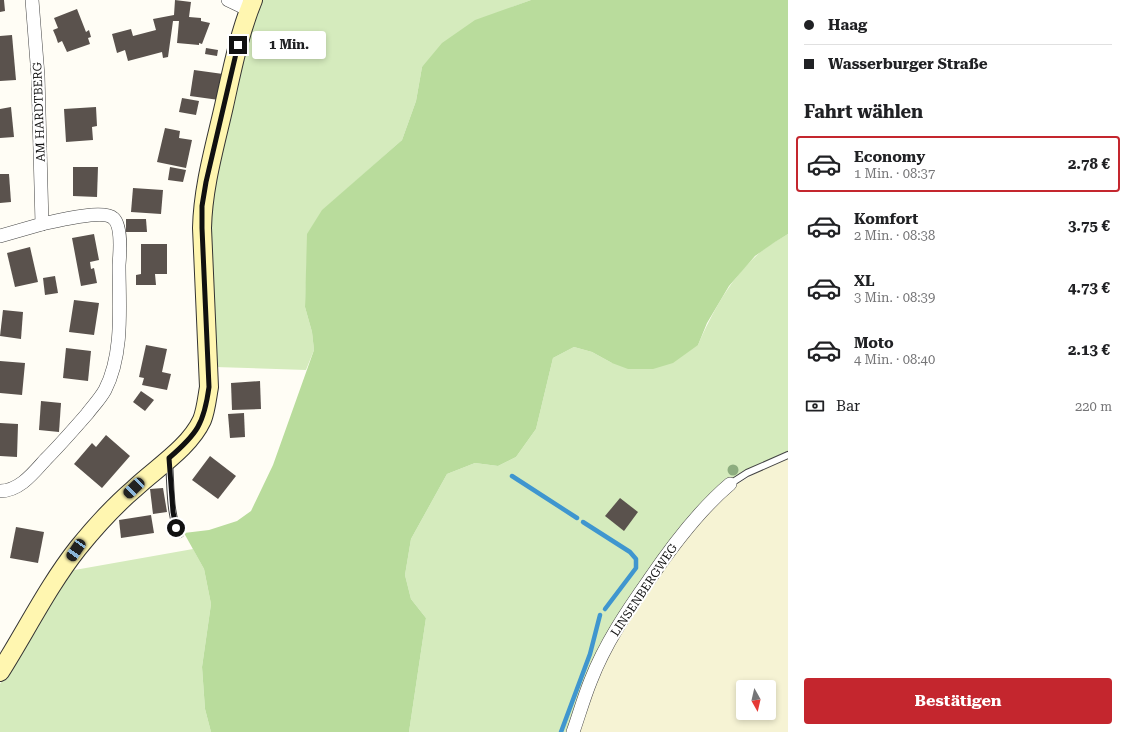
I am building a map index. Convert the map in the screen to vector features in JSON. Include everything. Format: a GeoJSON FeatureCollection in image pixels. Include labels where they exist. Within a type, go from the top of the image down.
{"type":"FeatureCollection","features":[{"type":"Feature","properties":{"kind":"main road"},"geometry":{"type":"LineString","coordinates":[[0,672],[50,588],[76,550],[101,520],[134,488],[186,443],[202,419],[206,408],[208,380],[202,206],[206,182],[238,45],[251,5]]}},
{"type":"Feature","properties":{"kind":"street","name":"AM HARDTBERG"},"geometry":{"type":"LineString","coordinates":[[32,0],[38,76],[42,224]]}},
{"type":"Feature","properties":{"kind":"street"},"geometry":{"type":"LineString","coordinates":[[228,0],[251,5]]}},
{"type":"Feature","properties":{"kind":"street"},"geometry":{"type":"LineString","coordinates":[[0,236],[42,224],[94,214],[113,217],[117,223],[119,234],[119,330],[115,358],[105,390],[64,442],[20,485],[0,491]]}},
{"type":"Feature","properties":{"kind":"street","name":"LINSENBERGWEG"},"geometry":{"type":"LineString","coordinates":[[573,732],[591,679],[626,612],[685,531],[706,506],[730,484]]}},
{"type":"Feature","properties":{"kind":"lane"},"geometry":{"type":"LineString","coordinates":[[730,484],[747,473],[788,455]]}},
{"type":"Feature","properties":{"kind":"lane"},"geometry":{"type":"LineString","coordinates":[[169,458],[173,512],[176,528],[180,534]]}},
{"type":"Feature","properties":{"kind":"shaded area"},"geometry":{"type":"Polygon","coordinates":[[[788,457],[788,732],[576,732],[616,636],[705,512],[734,486],[788,457]]]}},
{"type":"Feature","properties":{"kind":"green space"},"geometry":{"type":"Polygon","coordinates":[[[259,0],[531,0],[512,7],[422,67],[416,101],[402,140],[323,210],[308,234],[305,307],[312,332],[314,350],[306,370],[215,367],[209,209],[247,41],[259,0]]]}},
{"type":"Feature","properties":{"kind":"green space"},"geometry":{"type":"Polygon","coordinates":[[[531,0],[788,0],[788,234],[755,256],[729,286],[707,323],[698,345],[673,363],[653,369],[628,369],[612,363],[592,352],[574,347],[553,358],[536,429],[516,457],[498,466],[475,463],[447,474],[411,539],[405,575],[411,599],[426,618],[409,732],[211,732],[205,709],[202,667],[211,604],[204,569],[184,533],[209,530],[237,521],[251,511],[273,465],[314,350],[312,332],[305,307],[307,234],[322,210],[402,140],[416,101],[422,67],[442,43],[475,20],[531,0]]]}},
{"type":"Feature","properties":{"kind":"green space"},"geometry":{"type":"Polygon","coordinates":[[[788,234],[788,451],[729,480],[636,590],[568,732],[409,732],[426,618],[411,599],[405,575],[411,539],[447,474],[475,463],[498,466],[516,457],[536,429],[553,358],[574,347],[592,352],[612,363],[698,345],[715,309],[737,276],[759,254],[788,234]]]}},
{"type":"Feature","properties":{"kind":"green space"},"geometry":{"type":"Polygon","coordinates":[[[193,549],[204,569],[211,604],[202,667],[205,709],[211,732],[0,732],[0,684],[69,571],[193,549]]]}},
{"type":"Feature","properties":{"kind":"building"},"geometry":{"type":"Polygon","coordinates":[[[0,0],[4,0],[5,11],[0,12],[0,0]]]}},
{"type":"Feature","properties":{"kind":"building"},"geometry":{"type":"Polygon","coordinates":[[[175,0],[191,2],[189,17],[201,18],[201,21],[210,23],[202,44],[177,43],[179,21],[173,21],[168,57],[163,58],[162,52],[128,61],[125,50],[117,53],[112,34],[131,29],[133,36],[156,30],[153,19],[174,15],[175,0]]]}},
{"type":"Feature","properties":{"kind":"building"},"geometry":{"type":"Polygon","coordinates":[[[77,9],[86,32],[89,30],[91,37],[88,38],[90,44],[67,52],[62,41],[58,43],[53,30],[58,28],[54,18],[77,9]]]}},
{"type":"Feature","properties":{"kind":"building"},"geometry":{"type":"Polygon","coordinates":[[[12,35],[16,80],[0,81],[0,36],[12,35]]]}},
{"type":"Feature","properties":{"kind":"building"},"geometry":{"type":"Polygon","coordinates":[[[206,48],[218,50],[217,56],[205,54],[206,48]]]}},
{"type":"Feature","properties":{"kind":"building"},"geometry":{"type":"Polygon","coordinates":[[[194,70],[223,74],[219,100],[190,96],[194,70]]]}},
{"type":"Feature","properties":{"kind":"building"},"geometry":{"type":"Polygon","coordinates":[[[182,98],[199,101],[196,115],[179,112],[182,98]]]}},
{"type":"Feature","properties":{"kind":"building"},"geometry":{"type":"Polygon","coordinates":[[[11,107],[14,137],[0,138],[0,109],[11,107]]]}},
{"type":"Feature","properties":{"kind":"building"},"geometry":{"type":"Polygon","coordinates":[[[96,107],[97,126],[92,127],[93,140],[66,142],[64,109],[96,107]]]}},
{"type":"Feature","properties":{"kind":"building"},"geometry":{"type":"Polygon","coordinates":[[[165,128],[180,131],[179,138],[192,140],[186,168],[157,162],[165,128]]]}},
{"type":"Feature","properties":{"kind":"building"},"geometry":{"type":"Polygon","coordinates":[[[73,167],[98,167],[97,197],[73,196],[73,167]]]}},
{"type":"Feature","properties":{"kind":"building"},"geometry":{"type":"Polygon","coordinates":[[[170,167],[186,170],[183,182],[168,180],[170,167]]]}},
{"type":"Feature","properties":{"kind":"building"},"geometry":{"type":"Polygon","coordinates":[[[0,174],[9,174],[11,202],[0,203],[0,174]]]}},
{"type":"Feature","properties":{"kind":"building"},"geometry":{"type":"Polygon","coordinates":[[[133,188],[163,190],[161,214],[131,212],[133,188]]]}},
{"type":"Feature","properties":{"kind":"building"},"geometry":{"type":"Polygon","coordinates":[[[126,219],[146,219],[147,232],[126,232],[126,219]]]}},
{"type":"Feature","properties":{"kind":"building"},"geometry":{"type":"Polygon","coordinates":[[[94,234],[99,260],[90,262],[91,269],[94,268],[97,283],[81,286],[72,238],[94,234]]]}},
{"type":"Feature","properties":{"kind":"building"},"geometry":{"type":"Polygon","coordinates":[[[141,244],[167,244],[167,274],[155,274],[156,285],[136,285],[136,275],[141,274],[141,244]]]}},
{"type":"Feature","properties":{"kind":"building"},"geometry":{"type":"Polygon","coordinates":[[[30,247],[38,282],[15,287],[7,253],[30,247]]]}},
{"type":"Feature","properties":{"kind":"building"},"geometry":{"type":"Polygon","coordinates":[[[55,276],[58,293],[45,295],[43,278],[55,276]]]}},
{"type":"Feature","properties":{"kind":"building"},"geometry":{"type":"Polygon","coordinates":[[[74,300],[99,303],[94,335],[69,332],[74,300]]]}},
{"type":"Feature","properties":{"kind":"building"},"geometry":{"type":"Polygon","coordinates":[[[3,310],[23,312],[21,339],[0,336],[3,310]]]}},
{"type":"Feature","properties":{"kind":"building"},"geometry":{"type":"Polygon","coordinates":[[[146,345],[167,349],[162,372],[171,374],[167,390],[142,385],[144,378],[139,377],[146,345]]]}},
{"type":"Feature","properties":{"kind":"building"},"geometry":{"type":"Polygon","coordinates":[[[66,348],[91,351],[88,381],[63,378],[66,348]]]}},
{"type":"Feature","properties":{"kind":"building"},"geometry":{"type":"Polygon","coordinates":[[[0,361],[25,363],[22,395],[0,393],[0,361]]]}},
{"type":"Feature","properties":{"kind":"building"},"geometry":{"type":"Polygon","coordinates":[[[260,381],[261,409],[232,410],[231,383],[260,381]]]}},
{"type":"Feature","properties":{"kind":"building"},"geometry":{"type":"Polygon","coordinates":[[[141,391],[154,400],[145,411],[133,402],[141,391]]]}},
{"type":"Feature","properties":{"kind":"building"},"geometry":{"type":"Polygon","coordinates":[[[41,401],[61,403],[59,432],[39,430],[41,401]]]}},
{"type":"Feature","properties":{"kind":"building"},"geometry":{"type":"Polygon","coordinates":[[[244,413],[245,437],[230,438],[228,414],[244,413]]]}},
{"type":"Feature","properties":{"kind":"building"},"geometry":{"type":"Polygon","coordinates":[[[0,423],[18,424],[17,457],[0,456],[0,423]]]}},
{"type":"Feature","properties":{"kind":"building"},"geometry":{"type":"Polygon","coordinates":[[[106,435],[130,456],[102,488],[74,464],[92,443],[96,447],[106,435]]]}},
{"type":"Feature","properties":{"kind":"building"},"geometry":{"type":"Polygon","coordinates":[[[210,456],[236,476],[218,499],[192,480],[210,456]]]}},
{"type":"Feature","properties":{"kind":"building"},"geometry":{"type":"Polygon","coordinates":[[[163,488],[167,512],[153,514],[150,489],[163,488]]]}},
{"type":"Feature","properties":{"kind":"building"},"geometry":{"type":"Polygon","coordinates":[[[620,498],[638,512],[624,531],[605,516],[620,498]]]}},
{"type":"Feature","properties":{"kind":"building"},"geometry":{"type":"Polygon","coordinates":[[[151,515],[154,533],[121,538],[119,520],[151,515]]]}},
{"type":"Feature","properties":{"kind":"building"},"geometry":{"type":"Polygon","coordinates":[[[16,527],[44,532],[38,563],[10,558],[16,527]]]}},
{"type":"Feature","properties":{"kind":"waterway"},"geometry":{"type":"LineString","coordinates":[[512,476],[577,518]]}},
{"type":"Feature","properties":{"kind":"waterway"},"geometry":{"type":"LineString","coordinates":[[583,522],[630,552],[636,559],[636,568],[605,609]]}},
{"type":"Feature","properties":{"kind":"waterway"},"geometry":{"type":"LineString","coordinates":[[561,732],[590,654],[600,615]]}},
{"type":"Feature","properties":{"kind":"route"},"geometry":{"type":"LineString","coordinates":[[176,528],[173,512],[169,458],[186,443],[196,430],[206,408],[209,387],[202,206],[206,182],[238,45]]}}]}
